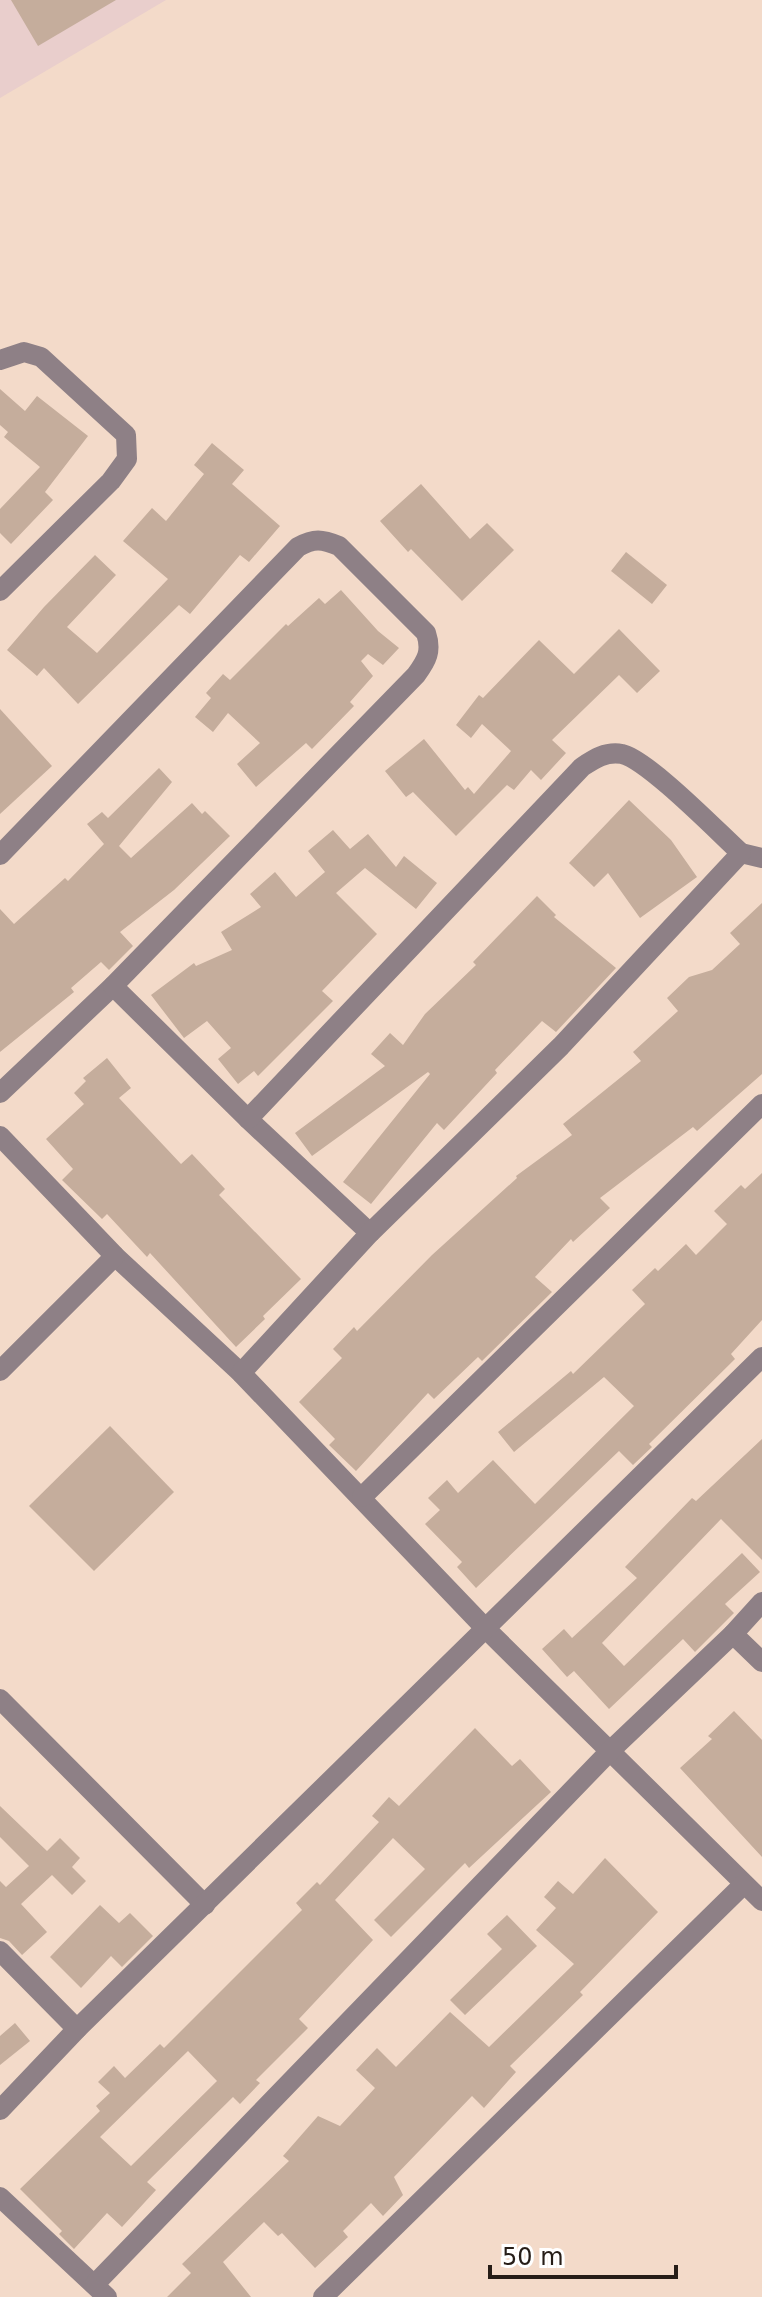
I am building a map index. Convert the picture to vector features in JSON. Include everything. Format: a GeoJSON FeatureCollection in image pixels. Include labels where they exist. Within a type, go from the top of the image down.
{"type":"FeatureCollection","features":[{"type":"Feature","properties":{"kind":"street"},"geometry":{"type":"LineString","coordinates":[[0,360],[24,352],[41,357],[126,435],[127,459],[111,481],[0,591]]}},
{"type":"Feature","properties":{"kind":"street"},"geometry":{"type":"LineString","coordinates":[[0,855],[298,547],[309,541],[321,539],[339,546],[426,633],[430,646],[427,661],[416,675],[113,986],[0,1093]]}},
{"type":"Feature","properties":{"kind":"street"},"geometry":{"type":"LineString","coordinates":[[248,1119],[582,767],[602,755],[622,754],[644,764],[741,853],[762,858]]}},
{"type":"Feature","properties":{"kind":"street"},"geometry":{"type":"LineString","coordinates":[[241,1373],[370,1233],[561,1046],[741,853]]}},
{"type":"Feature","properties":{"kind":"street"},"geometry":{"type":"LineString","coordinates":[[113,986],[370,1233]]}},
{"type":"Feature","properties":{"kind":"street"},"geometry":{"type":"LineString","coordinates":[[362,1497],[762,1104]]}},
{"type":"Feature","properties":{"kind":"street"},"geometry":{"type":"LineString","coordinates":[[0,1136],[115,1256],[241,1373],[486,1629],[762,1901]]}},
{"type":"Feature","properties":{"kind":"street"},"geometry":{"type":"LineString","coordinates":[[0,1371],[115,1256]]}},
{"type":"Feature","properties":{"kind":"street"},"geometry":{"type":"LineString","coordinates":[[0,2110],[77,2029],[762,1357]]}},
{"type":"Feature","properties":{"kind":"street"},"geometry":{"type":"LineString","coordinates":[[0,2197],[101,2290],[611,1750],[733,1634],[762,1602]]}},
{"type":"Feature","properties":{"kind":"street"},"geometry":{"type":"LineString","coordinates":[[733,1634],[762,1662]]}},
{"type":"Feature","properties":{"kind":"street"},"geometry":{"type":"LineString","coordinates":[[0,1699],[205,1905]]}},
{"type":"Feature","properties":{"kind":"street"},"geometry":{"type":"LineString","coordinates":[[323,2297],[743,1885]]}},
{"type":"Feature","properties":{"kind":"street"},"geometry":{"type":"LineString","coordinates":[[0,1951],[77,2029]]}},
{"type":"Feature","properties":{"kind":"shaded area"},"geometry":{"type":"Polygon","coordinates":[[[0,0],[166,0],[0,98],[0,0]]]}},
{"type":"Feature","properties":{"kind":"building"},"geometry":{"type":"Polygon","coordinates":[[[11,0],[116,0],[38,46],[11,0]]]}},
{"type":"Feature","properties":{"kind":"building"},"geometry":{"type":"Polygon","coordinates":[[[0,389],[25,411],[37,396],[88,436],[45,492],[53,500],[11,544],[0,533],[0,509],[40,467],[4,437],[8,432],[0,425],[0,389]]]}},
{"type":"Feature","properties":{"kind":"building"},"geometry":{"type":"Polygon","coordinates":[[[212,443],[244,470],[232,484],[280,526],[249,562],[240,555],[190,614],[179,605],[78,704],[44,668],[37,676],[7,650],[95,555],[116,575],[67,627],[97,653],[168,579],[123,541],[152,508],[166,521],[204,474],[194,465],[212,443]]]}},
{"type":"Feature","properties":{"kind":"building"},"geometry":{"type":"Polygon","coordinates":[[[421,484],[470,539],[487,523],[514,550],[462,601],[411,549],[408,552],[380,521],[421,484]]]}},
{"type":"Feature","properties":{"kind":"building"},"geometry":{"type":"Polygon","coordinates":[[[626,552],[667,585],[652,604],[611,571],[626,552]]]}},
{"type":"Feature","properties":{"kind":"building"},"geometry":{"type":"Polygon","coordinates":[[[341,590],[378,631],[399,648],[383,665],[368,654],[361,661],[373,676],[350,702],[354,706],[312,749],[306,743],[256,787],[237,764],[260,743],[228,713],[213,732],[195,717],[211,698],[206,693],[223,674],[230,680],[286,624],[288,626],[319,598],[325,604],[341,590]]]}},
{"type":"Feature","properties":{"kind":"building"},"geometry":{"type":"Polygon","coordinates":[[[619,629],[660,671],[637,693],[619,675],[552,740],[566,753],[541,780],[531,770],[514,790],[507,785],[456,836],[413,792],[406,797],[385,771],[424,739],[465,790],[468,787],[474,794],[511,751],[482,724],[471,738],[456,725],[479,695],[483,698],[539,640],[574,674],[619,629]]]}},
{"type":"Feature","properties":{"kind":"building"},"geometry":{"type":"Polygon","coordinates":[[[0,709],[52,766],[0,814],[0,709]]]}},
{"type":"Feature","properties":{"kind":"building"},"geometry":{"type":"Polygon","coordinates":[[[159,768],[172,782],[119,846],[131,858],[192,803],[202,814],[205,811],[230,836],[174,890],[120,932],[133,946],[109,970],[101,962],[71,988],[74,992],[0,1052],[0,909],[14,924],[65,878],[68,881],[104,844],[87,824],[102,812],[108,818],[159,768]]]}},
{"type":"Feature","properties":{"kind":"building"},"geometry":{"type":"Polygon","coordinates":[[[629,800],[671,840],[697,877],[640,918],[608,873],[594,887],[569,863],[629,800]]]}},
{"type":"Feature","properties":{"kind":"building"},"geometry":{"type":"Polygon","coordinates":[[[333,830],[350,849],[368,834],[396,867],[404,856],[437,883],[416,909],[365,868],[336,893],[377,934],[322,991],[333,1001],[258,1076],[254,1071],[238,1084],[218,1059],[231,1048],[207,1021],[184,1038],[151,995],[194,963],[196,966],[232,950],[221,932],[261,907],[250,894],[275,872],[296,897],[325,872],[308,851],[333,830]]]}},
{"type":"Feature","properties":{"kind":"building"},"geometry":{"type":"Polygon","coordinates":[[[537,896],[556,915],[554,917],[616,968],[556,1032],[542,1021],[444,1130],[437,1123],[371,1204],[343,1182],[430,1074],[428,1072],[312,1156],[295,1133],[385,1066],[371,1054],[390,1033],[403,1045],[425,1014],[476,965],[473,962],[537,896]]]}},
{"type":"Feature","properties":{"kind":"building"},"geometry":{"type":"Polygon","coordinates":[[[762,903],[762,1074],[697,1131],[693,1127],[600,1198],[610,1208],[573,1242],[571,1239],[535,1277],[552,1292],[482,1361],[478,1357],[434,1399],[428,1393],[356,1471],[329,1445],[335,1439],[299,1402],[342,1358],[333,1349],[354,1327],[357,1331],[516,1176],[572,1135],[563,1124],[641,1061],[633,1052],[678,1011],[667,998],[689,977],[712,970],[740,944],[730,933],[762,903]]]}},
{"type":"Feature","properties":{"kind":"building"},"geometry":{"type":"Polygon","coordinates":[[[107,1058],[131,1088],[119,1098],[181,1164],[192,1154],[225,1189],[219,1195],[301,1279],[236,1347],[150,1253],[147,1257],[107,1214],[102,1219],[62,1180],[73,1169],[46,1139],[84,1104],[74,1093],[86,1081],[83,1078],[107,1058]]]}},
{"type":"Feature","properties":{"kind":"building"},"geometry":{"type":"Polygon","coordinates":[[[762,1173],[762,1320],[731,1354],[735,1359],[649,1444],[652,1447],[633,1465],[619,1451],[476,1588],[457,1567],[462,1562],[425,1524],[440,1510],[428,1498],[447,1480],[458,1493],[493,1460],[535,1504],[634,1406],[604,1377],[514,1452],[498,1432],[571,1371],[573,1374],[645,1304],[632,1290],[655,1268],[658,1271],[686,1244],[696,1255],[727,1224],[714,1211],[741,1185],[745,1189],[762,1173]]]}},
{"type":"Feature","properties":{"kind":"building"},"geometry":{"type":"Polygon","coordinates":[[[110,1426],[174,1492],[94,1571],[29,1506],[110,1426]]]}},
{"type":"Feature","properties":{"kind":"building"},"geometry":{"type":"Polygon","coordinates":[[[762,1439],[762,1560],[721,1519],[602,1643],[624,1666],[742,1553],[760,1572],[725,1604],[734,1613],[695,1652],[683,1639],[609,1709],[574,1671],[567,1677],[542,1649],[564,1629],[572,1638],[637,1578],[625,1567],[692,1498],[696,1501],[762,1439]]]}},
{"type":"Feature","properties":{"kind":"building"},"geometry":{"type":"Polygon","coordinates":[[[734,1711],[762,1740],[762,1857],[680,1768],[712,1739],[708,1736],[734,1711]]]}},
{"type":"Feature","properties":{"kind":"building"},"geometry":{"type":"Polygon","coordinates":[[[475,1728],[512,1766],[520,1759],[551,1792],[469,1868],[465,1863],[391,1937],[374,1920],[425,1869],[393,1838],[335,1900],[373,1940],[299,2019],[308,2028],[256,2080],[260,2083],[240,2104],[233,2097],[147,2182],[156,2190],[122,2227],[107,2213],[74,2249],[59,2234],[62,2231],[20,2189],[100,2111],[96,2106],[110,2093],[98,2082],[114,2066],[125,2078],[160,2044],[164,2048],[302,1910],[296,1903],[317,1882],[320,1885],[379,1822],[372,1816],[389,1797],[399,1806],[475,1728]],[[188,2051],[100,2137],[131,2166],[217,2081],[188,2051]]]}},
{"type":"Feature","properties":{"kind":"building"},"geometry":{"type":"Polygon","coordinates":[[[0,1806],[47,1851],[60,1838],[80,1858],[72,1867],[86,1881],[72,1895],[52,1875],[21,1904],[47,1932],[22,1955],[9,1941],[0,1938],[0,1881],[6,1887],[29,1866],[0,1837],[0,1806]]]}},
{"type":"Feature","properties":{"kind":"building"},"geometry":{"type":"Polygon","coordinates":[[[605,1858],[658,1912],[580,1992],[583,1995],[510,2066],[516,2072],[484,2108],[472,2096],[394,2177],[403,2195],[383,2216],[371,2203],[343,2231],[348,2237],[315,2268],[282,2233],[278,2236],[264,2222],[223,2262],[251,2297],[167,2297],[191,2273],[182,2264],[289,2161],[283,2156],[318,2116],[340,2126],[375,2088],[356,2070],[377,2048],[396,2067],[450,2012],[489,2047],[574,1964],[536,1930],[556,1908],[544,1897],[558,1881],[573,1894],[605,1858]]]}},
{"type":"Feature","properties":{"kind":"building"},"geometry":{"type":"Polygon","coordinates":[[[100,1905],[119,1923],[130,1913],[153,1936],[122,1967],[111,1956],[81,1988],[50,1957],[100,1905]]]}},
{"type":"Feature","properties":{"kind":"building"},"geometry":{"type":"Polygon","coordinates":[[[507,1915],[537,1946],[465,2015],[450,2000],[502,1949],[487,1934],[507,1915]]]}},
{"type":"Feature","properties":{"kind":"building"},"geometry":{"type":"Polygon","coordinates":[[[15,2023],[30,2041],[0,2065],[0,2036],[15,2023]]]}}]}
